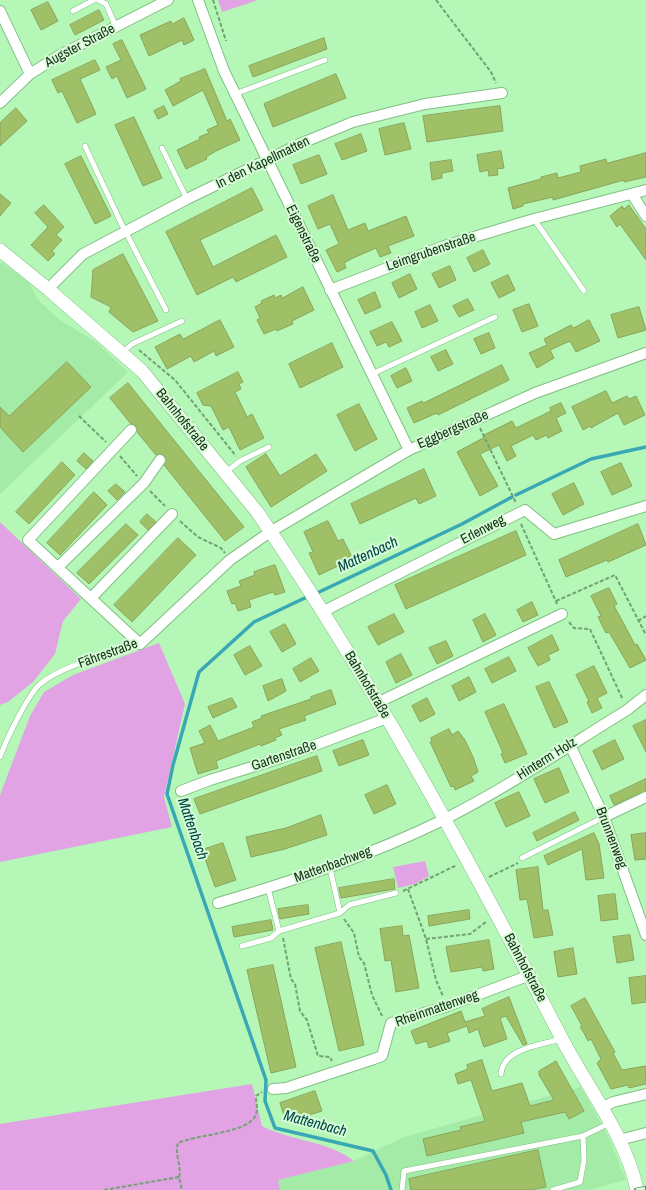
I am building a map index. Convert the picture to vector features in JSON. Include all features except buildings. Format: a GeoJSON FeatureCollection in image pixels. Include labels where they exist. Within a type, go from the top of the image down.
{"type":"FeatureCollection","features":[{"type":"Feature","properties":{"kind":"street","name":"Augster Straße"},"geometry":{"type":"LineString","coordinates":[[0,103],[30,74],[60,55],[168,0]]}},
{"type":"Feature","properties":{"kind":"street","name":"Eigenstraße"},"geometry":{"type":"LineString","coordinates":[[198,0],[224,71],[409,450]]}},
{"type":"Feature","properties":{"kind":"street"},"geometry":{"type":"LineString","coordinates":[[0,11],[30,74]]}},
{"type":"Feature","properties":{"kind":"street","name":"In den Kapellmatten"},"geometry":{"type":"LineString","coordinates":[[48,289],[83,254],[187,199],[302,143],[353,122],[425,104],[502,93]]}},
{"type":"Feature","properties":{"kind":"street","name":"Leimgrubenstraße"},"geometry":{"type":"LineString","coordinates":[[330,290],[444,246],[534,219],[646,190]]}},
{"type":"Feature","properties":{"kind":"street"},"geometry":{"type":"LineString","coordinates":[[632,194],[646,216]]}},
{"type":"Feature","properties":{"kind":"street","name":"Bahnhofstraße"},"geometry":{"type":"LineString","coordinates":[[1,253],[48,289],[142,371],[163,394],[270,532],[310,591],[379,702],[445,818],[530,975],[562,1039],[619,1140],[634,1172],[637,1190]]}},
{"type":"Feature","properties":{"kind":"street","name":"Eggbergstraße"},"geometry":{"type":"LineString","coordinates":[[270,532],[409,450],[535,393],[646,353]]}},
{"type":"Feature","properties":{"kind":"street"},"geometry":{"type":"LineString","coordinates":[[131,430],[28,540],[140,644]]}},
{"type":"Feature","properties":{"kind":"street"},"geometry":{"type":"LineString","coordinates":[[58,567],[144,483],[160,460]]}},
{"type":"Feature","properties":{"kind":"street","name":"Erlenweg"},"geometry":{"type":"LineString","coordinates":[[320,608],[524,510],[554,534],[646,506]]}},
{"type":"Feature","properties":{"kind":"street"},"geometry":{"type":"LineString","coordinates":[[91,598],[172,514]]}},
{"type":"Feature","properties":{"kind":"street","name":"Fährestraße"},"geometry":{"type":"LineString","coordinates":[[140,644],[230,560],[270,532]]}},
{"type":"Feature","properties":{"kind":"street"},"geometry":{"type":"LineString","coordinates":[[379,702],[562,614]]}},
{"type":"Feature","properties":{"kind":"street","name":"Hinterm Holz"},"geometry":{"type":"LineString","coordinates":[[445,818],[488,796],[627,710],[646,695]]}},
{"type":"Feature","properties":{"kind":"street","name":"Gartenstraße"},"geometry":{"type":"LineString","coordinates":[[181,791],[210,780],[281,758],[387,718]]}},
{"type":"Feature","properties":{"kind":"street","name":"Brunnenweg"},"geometry":{"type":"LineString","coordinates":[[570,745],[604,817],[646,935]]}},
{"type":"Feature","properties":{"kind":"street"},"geometry":{"type":"LineString","coordinates":[[604,817],[646,797]]}},
{"type":"Feature","properties":{"kind":"street","name":"Mattenbachweg"},"geometry":{"type":"LineString","coordinates":[[218,904],[330,868],[394,842],[445,818]]}},
{"type":"Feature","properties":{"kind":"street","name":"Rheinmattenweg"},"geometry":{"type":"LineString","coordinates":[[273,1089],[286,1088],[382,1056],[391,1023],[448,1006],[530,975]]}},
{"type":"Feature","properties":{"kind":"street"},"geometry":{"type":"LineString","coordinates":[[601,1108],[613,1102],[646,1094]]}},
{"type":"Feature","properties":{"kind":"street"},"geometry":{"type":"LineString","coordinates":[[619,1140],[646,1133]]}},
{"type":"Feature","properties":{"kind":"lane"},"geometry":{"type":"LineString","coordinates":[[73,11],[94,0]]}},
{"type":"Feature","properties":{"kind":"lane"},"geometry":{"type":"LineString","coordinates":[[98,0],[106,4],[116,27]]}},
{"type":"Feature","properties":{"kind":"lane"},"geometry":{"type":"LineString","coordinates":[[235,94],[325,60]]}},
{"type":"Feature","properties":{"kind":"lane"},"geometry":{"type":"LineString","coordinates":[[85,146],[125,231],[166,310]]}},
{"type":"Feature","properties":{"kind":"lane"},"geometry":{"type":"LineString","coordinates":[[162,148],[187,199]]}},
{"type":"Feature","properties":{"kind":"lane"},"geometry":{"type":"LineString","coordinates":[[534,219],[584,291]]}},
{"type":"Feature","properties":{"kind":"lane"},"geometry":{"type":"LineString","coordinates":[[372,374],[495,317]]}},
{"type":"Feature","properties":{"kind":"lane"},"geometry":{"type":"LineString","coordinates":[[122,353],[132,344],[182,321]]}},
{"type":"Feature","properties":{"kind":"lane"},"geometry":{"type":"LineString","coordinates":[[225,473],[240,461],[269,447]]}},
{"type":"Feature","properties":{"kind":"lane","name":"Fährestraße"},"geometry":{"type":"LineString","coordinates":[[0,757],[25,704],[40,685],[67,668],[140,644]]}},
{"type":"Feature","properties":{"kind":"lane"},"geometry":{"type":"LineString","coordinates":[[522,858],[604,817]]}},
{"type":"Feature","properties":{"kind":"lane"},"geometry":{"type":"LineString","coordinates":[[330,868],[340,914]]}},
{"type":"Feature","properties":{"kind":"lane"},"geometry":{"type":"LineString","coordinates":[[268,888],[280,930]]}},
{"type":"Feature","properties":{"kind":"lane"},"geometry":{"type":"LineString","coordinates":[[242,946],[271,938],[280,930],[340,914],[348,905],[396,893]]}},
{"type":"Feature","properties":{"kind":"lane"},"geometry":{"type":"LineString","coordinates":[[501,1074],[502,1066],[509,1057],[518,1052],[562,1039]]}},
{"type":"Feature","properties":{"kind":"lane"},"geometry":{"type":"LineString","coordinates":[[402,1190],[404,1172],[583,1136],[610,1123]]}},
{"type":"Feature","properties":{"kind":"lane"},"geometry":{"type":"LineString","coordinates":[[553,1190],[580,1182],[584,1160],[583,1136]]}},
{"type":"Feature","properties":{"kind":"path"},"geometry":{"type":"LineString","coordinates":[[436,0],[491,72],[502,93]]}},
{"type":"Feature","properties":{"kind":"path"},"geometry":{"type":"LineString","coordinates":[[132,344],[175,380],[240,461]]}},
{"type":"Feature","properties":{"kind":"path"},"geometry":{"type":"LineString","coordinates":[[476,420],[520,512]]}},
{"type":"Feature","properties":{"kind":"path"},"geometry":{"type":"LineString","coordinates":[[556,602],[615,576],[646,635]]}},
{"type":"Feature","properties":{"kind":"path"},"geometry":{"type":"LineString","coordinates":[[638,621],[646,616]]}},
{"type":"Feature","properties":{"kind":"path"},"geometry":{"type":"LineString","coordinates":[[479,881],[523,860],[522,858]]}},
{"type":"Feature","properties":{"kind":"path"},"geometry":{"type":"LineString","coordinates":[[396,893],[408,889],[467,860]]}},
{"type":"Feature","properties":{"kind":"path"},"geometry":{"type":"LineString","coordinates":[[408,889],[426,939],[436,980],[448,1006]]}},
{"type":"Feature","properties":{"kind":"path"},"geometry":{"type":"LineString","coordinates":[[340,914],[354,933],[360,957],[364,963],[372,995],[382,1016],[391,1023]]}},
{"type":"Feature","properties":{"kind":"path"},"geometry":{"type":"LineString","coordinates":[[426,939],[470,934],[496,914]]}},
{"type":"Feature","properties":{"kind":"path"},"geometry":{"type":"LineString","coordinates":[[280,930],[290,979],[295,984],[300,1011],[307,1020],[318,1056],[330,1057],[338,1071]]}},
{"type":"Feature","properties":{"kind":"path"},"geometry":{"type":"LineString","coordinates":[[182,1190],[176,1148],[178,1143],[186,1139],[215,1134],[248,1124],[255,1117],[257,1110],[256,1096],[259,1092]]}},
{"type":"Feature","properties":{"kind":"path"},"geometry":{"type":"LineString","coordinates":[[104,1190],[179,1177]]}},
{"type":"Feature","properties":{"kind":"shaded area"},"geometry":{"type":"Polygon","coordinates":[[[218,0],[258,0],[222,12],[218,0]]]}},
{"type":"Feature","properties":{"kind":"shaded area"},"geometry":{"type":"Polygon","coordinates":[[[2,262],[29,283],[39,301],[60,320],[96,342],[128,372],[0,494],[0,264],[2,262]]]}},
{"type":"Feature","properties":{"kind":"shaded area"},"geometry":{"type":"Polygon","coordinates":[[[0,522],[81,599],[63,621],[55,654],[33,682],[8,702],[0,705],[0,522]]]}},
{"type":"Feature","properties":{"kind":"shaded area"},"geometry":{"type":"Polygon","coordinates":[[[159,643],[185,704],[164,797],[172,827],[0,862],[0,795],[30,716],[44,692],[73,675],[159,643]]]}},
{"type":"Feature","properties":{"kind":"shaded area"},"geometry":{"type":"Polygon","coordinates":[[[425,861],[429,876],[415,884],[398,888],[393,867],[425,861]]]}},
{"type":"Feature","properties":{"kind":"shaded area"},"geometry":{"type":"Polygon","coordinates":[[[252,1084],[262,1126],[285,1135],[333,1149],[354,1161],[278,1180],[280,1190],[0,1190],[0,1124],[252,1084]]]}},
{"type":"Feature","properties":{"kind":"shaded area"},"geometry":{"type":"Polygon","coordinates":[[[581,1087],[609,1138],[626,1180],[588,1190],[280,1190],[278,1180],[354,1161],[404,1137],[581,1087]]]}},
{"type":"Feature","properties":{"kind":"waterway","name":"Mattenbach"},"geometry":{"type":"LineString","coordinates":[[516,495],[591,459],[646,447]]}},
{"type":"Feature","properties":{"kind":"waterway","name":"Mattenbach"},"geometry":{"type":"LineString","coordinates":[[315,594],[462,524],[512,497]]}},
{"type":"Feature","properties":{"kind":"waterway","name":"Mattenbach"},"geometry":{"type":"LineString","coordinates":[[309,596],[254,622],[199,672],[173,765],[167,794],[266,1080],[265,1101],[275,1128],[373,1151],[386,1175],[391,1190]]}},
{"type":"Feature","properties":{"kind":"railway"},"geometry":{"type":"LineString","coordinates":[[636,1190],[646,1188]]}}]}
